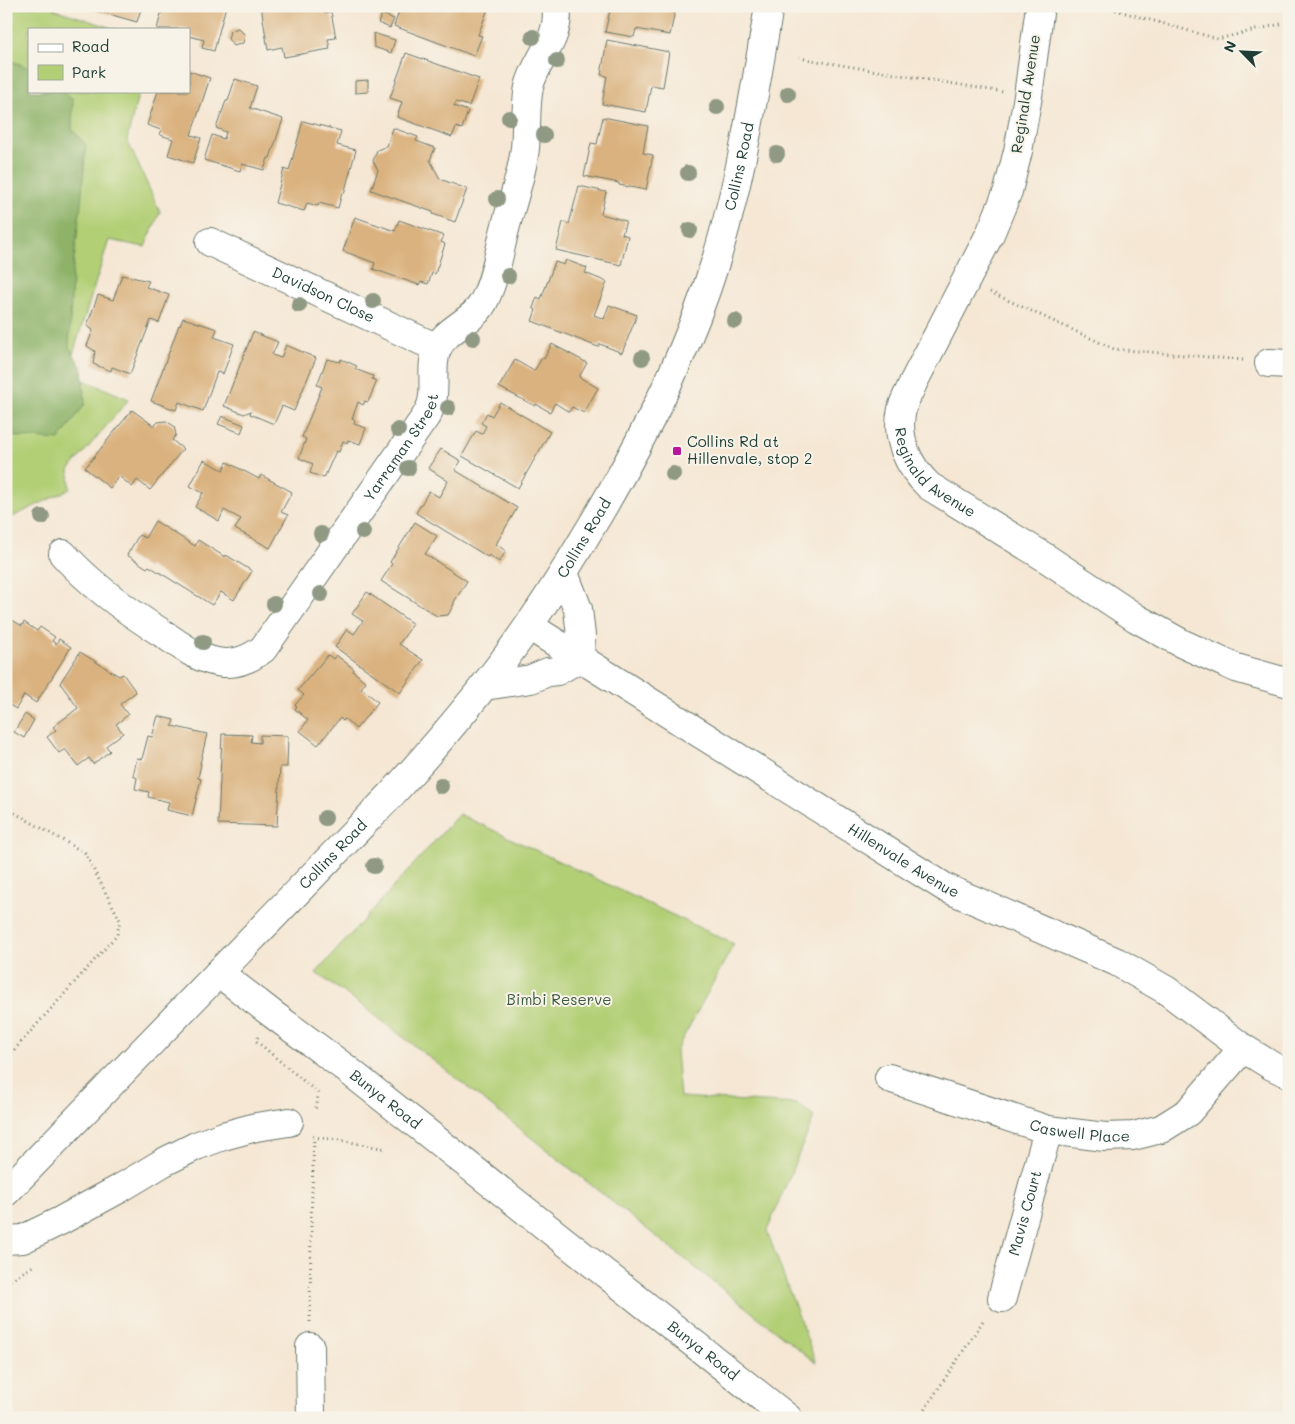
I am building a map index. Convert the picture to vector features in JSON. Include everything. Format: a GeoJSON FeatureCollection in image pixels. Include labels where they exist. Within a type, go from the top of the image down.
{"type":"FeatureCollection","features":[{"type":"Feature","properties":{"kind":"street"},"geometry":{"type":"LineString","coordinates":[[437,348],[447,335],[473,315],[483,304],[490,287],[525,148],[526,104],[529,86],[553,36],[558,21],[556,6]]}},
{"type":"Feature","properties":{"kind":"street","name":"Collins Road"},"geometry":{"type":"LineString","coordinates":[[219,973],[429,754],[529,626],[564,573],[622,475],[644,435],[683,350],[716,260],[745,139],[769,6]]}},
{"type":"Feature","properties":{"kind":"street","name":"Reginald Avenue"},"geometry":{"type":"LineString","coordinates":[[1040,6],[1028,96],[1018,151],[1008,191],[990,234],[902,408],[900,426],[902,446],[919,477],[929,486],[1043,556],[1136,618],[1183,644],[1236,668],[1289,683]]}},
{"type":"Feature","properties":{"kind":"street","name":"Davidson Close"},"geometry":{"type":"LineString","coordinates":[[210,242],[437,348]]}},
{"type":"Feature","properties":{"kind":"street","name":"Yarraman Street"},"geometry":{"type":"LineString","coordinates":[[63,554],[90,582],[128,611],[188,651],[202,658],[224,663],[234,662],[254,655],[263,649],[426,416],[432,402],[433,363],[437,348]]}},
{"type":"Feature","properties":{"kind":"street"},"geometry":{"type":"LineString","coordinates":[[484,686],[531,678],[557,670],[580,658],[581,636],[578,609],[564,573]]}},
{"type":"Feature","properties":{"kind":"street","name":"Hillenvale Avenue"},"geometry":{"type":"LineString","coordinates":[[529,626],[946,888],[1117,962],[1166,990],[1243,1048],[1289,1074]]}},
{"type":"Feature","properties":{"kind":"street"},"geometry":{"type":"LineString","coordinates":[[6,1192],[219,973]]}},
{"type":"Feature","properties":{"kind":"street","name":"Bunya Road"},"geometry":{"type":"LineString","coordinates":[[219,973],[344,1067],[788,1418]]}},
{"type":"Feature","properties":{"kind":"street","name":"Caswell Place"},"geometry":{"type":"LineString","coordinates":[[889,1078],[1048,1130],[1104,1137],[1133,1136],[1161,1129],[1188,1112],[1243,1048]]}},
{"type":"Feature","properties":{"kind":"street"},"geometry":{"type":"LineString","coordinates":[[6,1240],[23,1238],[60,1221],[196,1146],[256,1127],[299,1130]]}},
{"type":"Feature","properties":{"kind":"street","name":"Mavis Court"},"geometry":{"type":"LineString","coordinates":[[1002,1298],[1048,1130]]}},
{"type":"Feature","properties":{"kind":"street"},"geometry":{"type":"LineString","coordinates":[[310,1347],[311,1418]]}},
{"type":"Feature","properties":{"kind":"path"},"geometry":{"type":"LineString","coordinates":[[1101,6],[1218,39],[1289,22]]}},
{"type":"Feature","properties":{"kind":"path"},"geometry":{"type":"LineString","coordinates":[[799,58],[1028,96]]}},
{"type":"Feature","properties":{"kind":"path"},"geometry":{"type":"LineString","coordinates":[[967,281],[1114,349],[1279,363]]}},
{"type":"Feature","properties":{"kind":"path"},"geometry":{"type":"LineString","coordinates":[[6,808],[85,853],[120,920],[117,935],[6,1059]]}},
{"type":"Feature","properties":{"kind":"path"},"geometry":{"type":"LineString","coordinates":[[299,1130],[314,1137],[386,1149]]}},
{"type":"Feature","properties":{"kind":"path"},"geometry":{"type":"LineString","coordinates":[[310,1347],[314,1137]]}},
{"type":"Feature","properties":{"kind":"path"},"geometry":{"type":"LineString","coordinates":[[919,1418],[980,1326],[1002,1298]]}},
{"type":"Feature","properties":{"kind":"green space"},"geometry":{"type":"Polygon","coordinates":[[[6,6],[53,6],[54,9],[112,28],[28,28],[28,92],[139,92],[127,140],[160,212],[145,247],[109,240],[67,373],[129,399],[69,470],[70,489],[6,520],[6,6]]]}},
{"type":"Feature","properties":{"kind":"green space"},"geometry":{"type":"Polygon","coordinates":[[[6,56],[7,59],[28,68],[28,92],[65,92],[73,99],[72,129],[86,145],[72,276],[69,347],[82,368],[85,404],[59,440],[6,436],[6,56]]]}},
{"type":"Feature","properties":{"kind":"green space","name":"Bimbi Reserve"},"geometry":{"type":"Polygon","coordinates":[[[459,814],[734,944],[676,1051],[680,1097],[798,1104],[814,1117],[767,1231],[816,1363],[452,1075],[363,1006],[316,973],[459,814]]]}},
{"type":"Feature","properties":{"kind":"building"},"geometry":{"type":"Polygon","coordinates":[[[80,6],[142,6],[137,22],[80,6]]]}},
{"type":"Feature","properties":{"kind":"building"},"geometry":{"type":"Polygon","coordinates":[[[163,6],[226,6],[214,51],[202,48],[204,40],[190,36],[190,28],[157,28],[163,6]]]}},
{"type":"Feature","properties":{"kind":"building"},"geometry":{"type":"Polygon","coordinates":[[[261,6],[323,6],[324,13],[331,12],[336,38],[328,39],[330,49],[284,57],[282,47],[268,50],[261,6]]]}},
{"type":"Feature","properties":{"kind":"building"},"geometry":{"type":"Polygon","coordinates":[[[401,6],[489,6],[478,35],[482,36],[474,56],[394,26],[401,6]]]}},
{"type":"Feature","properties":{"kind":"building"},"geometry":{"type":"Polygon","coordinates":[[[611,6],[676,6],[670,35],[636,29],[634,37],[605,32],[611,6]]]}},
{"type":"Feature","properties":{"kind":"building"},"geometry":{"type":"Polygon","coordinates":[[[382,14],[394,19],[390,28],[378,23],[382,14]]]}},
{"type":"Feature","properties":{"kind":"building"},"geometry":{"type":"Polygon","coordinates":[[[238,28],[245,35],[243,43],[234,46],[228,39],[230,31],[238,28]]]}},
{"type":"Feature","properties":{"kind":"building"},"geometry":{"type":"Polygon","coordinates":[[[373,33],[395,40],[391,53],[374,47],[373,33]]]}},
{"type":"Feature","properties":{"kind":"building"},"geometry":{"type":"Polygon","coordinates":[[[607,40],[669,52],[663,87],[651,85],[646,112],[602,104],[607,76],[601,75],[607,40]]]}},
{"type":"Feature","properties":{"kind":"building"},"geometry":{"type":"Polygon","coordinates":[[[406,53],[479,79],[469,106],[456,102],[454,106],[468,111],[462,129],[456,127],[452,137],[397,117],[402,102],[390,98],[406,53]]]}},
{"type":"Feature","properties":{"kind":"building"},"geometry":{"type":"Polygon","coordinates":[[[190,71],[210,78],[191,135],[201,138],[193,163],[168,155],[173,139],[160,135],[161,130],[147,125],[158,92],[190,92],[190,71]]]}},
{"type":"Feature","properties":{"kind":"building"},"geometry":{"type":"Polygon","coordinates":[[[235,79],[257,86],[250,108],[283,119],[264,170],[242,164],[240,171],[204,160],[212,135],[224,139],[226,132],[216,128],[235,79]]]}},
{"type":"Feature","properties":{"kind":"building"},"geometry":{"type":"Polygon","coordinates":[[[368,80],[368,92],[355,93],[355,81],[368,80]]]}},
{"type":"Feature","properties":{"kind":"building"},"geometry":{"type":"Polygon","coordinates":[[[603,117],[648,126],[643,153],[653,155],[646,190],[584,176],[591,143],[597,144],[603,117]]]}},
{"type":"Feature","properties":{"kind":"building"},"geometry":{"type":"Polygon","coordinates":[[[303,121],[341,131],[337,145],[356,150],[344,194],[342,193],[338,208],[319,203],[318,206],[307,203],[304,211],[275,203],[284,169],[289,171],[303,121]]]}},
{"type":"Feature","properties":{"kind":"building"},"geometry":{"type":"Polygon","coordinates":[[[393,128],[418,137],[416,141],[435,148],[430,160],[440,179],[467,189],[455,222],[433,214],[433,212],[371,190],[378,170],[373,161],[377,150],[387,146],[393,128]]]}},
{"type":"Feature","properties":{"kind":"building"},"geometry":{"type":"Polygon","coordinates":[[[579,186],[606,192],[601,214],[626,221],[622,234],[628,236],[621,265],[556,250],[563,222],[569,224],[579,186]]]}},
{"type":"Feature","properties":{"kind":"building"},"geometry":{"type":"Polygon","coordinates":[[[355,217],[395,231],[399,220],[444,236],[441,242],[445,244],[435,274],[432,273],[428,284],[421,282],[419,285],[373,269],[375,263],[343,251],[355,217]]]}},
{"type":"Feature","properties":{"kind":"building"},"geometry":{"type":"Polygon","coordinates":[[[566,260],[587,268],[585,273],[607,282],[594,315],[604,319],[609,305],[637,315],[622,353],[600,344],[598,347],[532,321],[536,310],[533,308],[537,297],[541,299],[555,262],[564,265],[566,260]]]}},
{"type":"Feature","properties":{"kind":"building"},"geometry":{"type":"Polygon","coordinates":[[[122,275],[149,281],[146,287],[169,295],[159,323],[151,320],[130,374],[112,367],[111,371],[93,364],[95,351],[87,346],[93,330],[87,326],[98,295],[113,300],[122,275]]]}},
{"type":"Feature","properties":{"kind":"building"},"geometry":{"type":"Polygon","coordinates":[[[183,318],[217,329],[214,337],[234,344],[223,374],[217,372],[203,411],[179,402],[176,410],[151,401],[183,318]]]}},
{"type":"Feature","properties":{"kind":"building"},"geometry":{"type":"Polygon","coordinates":[[[253,332],[278,342],[272,355],[281,358],[286,345],[316,358],[294,411],[282,406],[274,424],[250,414],[251,411],[244,414],[224,406],[253,332]]]}},
{"type":"Feature","properties":{"kind":"building"},"geometry":{"type":"Polygon","coordinates":[[[552,344],[587,363],[579,377],[598,388],[584,413],[572,407],[569,412],[555,403],[550,412],[499,387],[515,360],[534,371],[542,358],[544,359],[552,344]]]}},
{"type":"Feature","properties":{"kind":"building"},"geometry":{"type":"Polygon","coordinates":[[[327,359],[340,362],[341,359],[357,366],[355,369],[373,376],[372,379],[377,381],[368,402],[365,401],[363,405],[358,402],[352,419],[355,420],[354,424],[366,428],[360,444],[348,440],[347,443],[343,441],[339,452],[336,451],[324,478],[310,473],[313,464],[299,458],[306,439],[302,437],[322,387],[317,385],[327,359]]]}},
{"type":"Feature","properties":{"kind":"building"},"geometry":{"type":"Polygon","coordinates":[[[500,402],[550,432],[518,488],[462,456],[476,431],[482,434],[486,426],[481,423],[487,413],[492,416],[500,402]]]}},
{"type":"Feature","properties":{"kind":"building"},"geometry":{"type":"Polygon","coordinates":[[[132,410],[154,426],[158,422],[166,421],[174,426],[176,435],[172,440],[183,449],[150,490],[137,480],[132,487],[119,476],[110,488],[85,468],[132,410]]]}},
{"type":"Feature","properties":{"kind":"building"},"geometry":{"type":"Polygon","coordinates":[[[222,416],[244,425],[241,433],[218,424],[222,416]]]}},
{"type":"Feature","properties":{"kind":"building"},"geometry":{"type":"Polygon","coordinates":[[[441,449],[461,461],[455,470],[517,508],[496,544],[506,551],[499,562],[416,513],[429,491],[439,497],[448,481],[428,468],[441,449]]]}},
{"type":"Feature","properties":{"kind":"building"},"geometry":{"type":"Polygon","coordinates":[[[204,460],[223,470],[227,462],[259,479],[261,475],[292,492],[281,512],[288,515],[270,548],[235,529],[241,519],[224,510],[219,521],[195,507],[203,493],[190,486],[204,460]]]}},
{"type":"Feature","properties":{"kind":"building"},"geometry":{"type":"Polygon","coordinates":[[[155,521],[195,546],[198,540],[252,571],[234,600],[221,592],[212,605],[149,566],[147,568],[127,555],[139,535],[145,538],[155,521]]]}},
{"type":"Feature","properties":{"kind":"building"},"geometry":{"type":"Polygon","coordinates":[[[415,522],[437,536],[425,554],[467,581],[448,615],[437,616],[381,581],[392,564],[390,562],[415,522]]]}},
{"type":"Feature","properties":{"kind":"building"},"geometry":{"type":"Polygon","coordinates":[[[367,592],[413,624],[399,644],[423,660],[400,693],[335,647],[347,629],[354,634],[363,621],[352,614],[367,592]]]}},
{"type":"Feature","properties":{"kind":"building"},"geometry":{"type":"Polygon","coordinates":[[[6,616],[22,626],[24,622],[37,631],[40,627],[55,637],[52,641],[56,644],[59,639],[71,647],[36,703],[24,695],[16,709],[6,703],[6,616]]]}},
{"type":"Feature","properties":{"kind":"building"},"geometry":{"type":"Polygon","coordinates":[[[80,652],[119,676],[123,674],[136,692],[120,704],[128,715],[116,724],[123,733],[106,746],[110,751],[93,764],[89,758],[78,766],[65,749],[59,753],[47,737],[56,730],[53,727],[78,708],[60,683],[80,652]]]}},
{"type":"Feature","properties":{"kind":"building"},"geometry":{"type":"Polygon","coordinates":[[[328,655],[333,659],[336,655],[354,669],[353,671],[366,682],[361,688],[378,702],[356,729],[345,719],[343,721],[340,718],[318,745],[300,731],[308,720],[295,709],[297,706],[295,705],[304,695],[298,690],[328,655]]]}},
{"type":"Feature","properties":{"kind":"building"},"geometry":{"type":"Polygon","coordinates":[[[25,714],[34,720],[24,738],[14,732],[25,714]]]}},
{"type":"Feature","properties":{"kind":"building"},"geometry":{"type":"Polygon","coordinates":[[[158,716],[174,720],[172,726],[207,734],[198,778],[201,779],[192,816],[167,810],[169,802],[148,797],[149,792],[135,789],[137,778],[133,776],[137,758],[142,759],[148,736],[152,737],[158,716]]]}},
{"type":"Feature","properties":{"kind":"building"},"geometry":{"type":"Polygon","coordinates":[[[222,734],[252,735],[251,742],[260,743],[260,735],[288,736],[287,767],[280,767],[277,826],[218,824],[222,734]]]}},
{"type":"Feature","properties":{"kind":"place","name":"Collins Rd at Hillenvale, stop 2"},"geometry":{"type":"Point","coordinates":[677,451]}}]}
